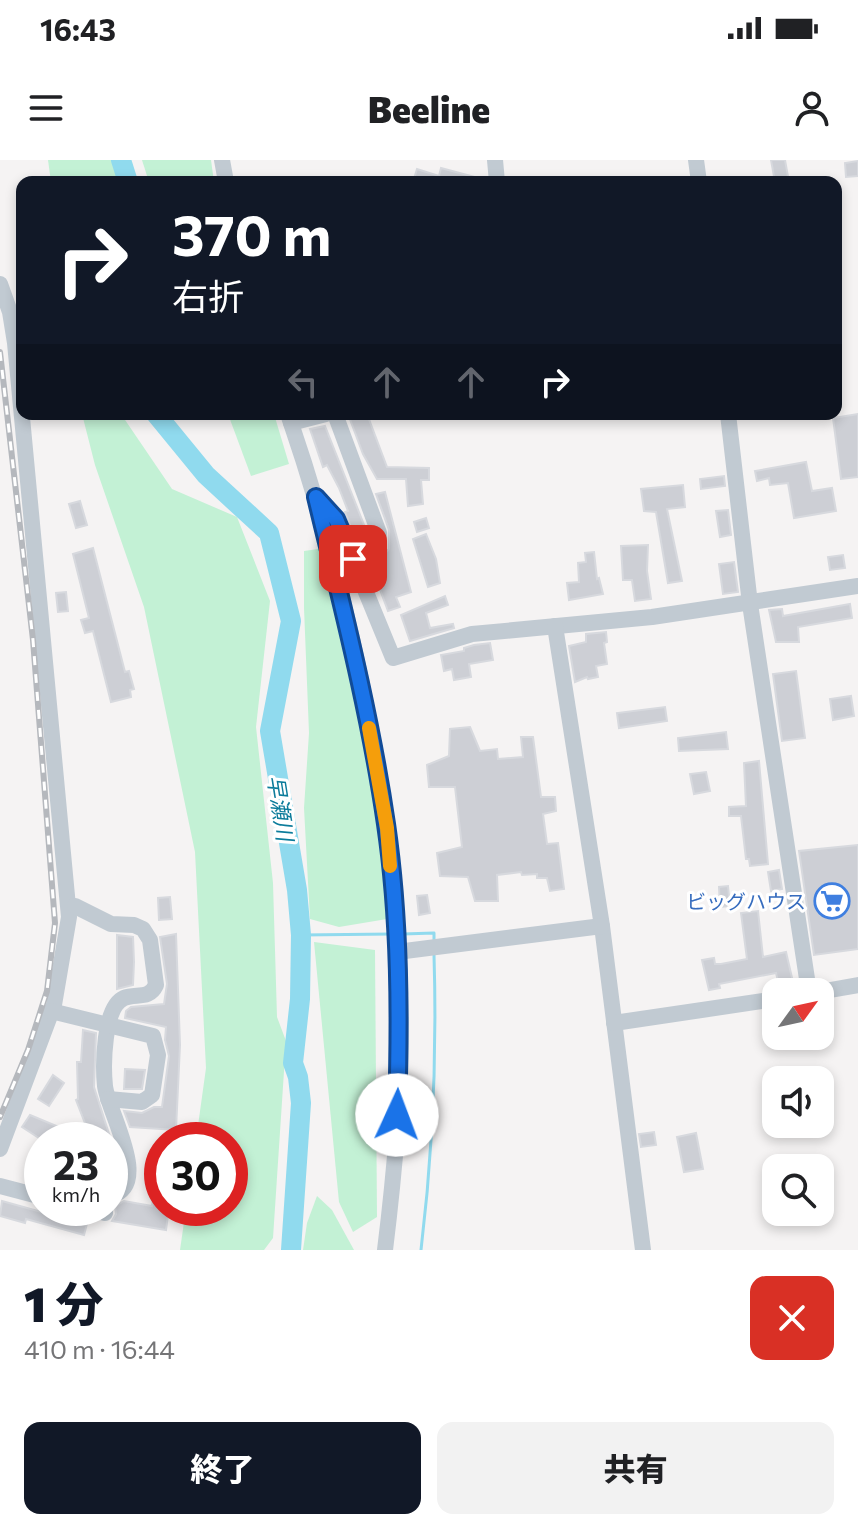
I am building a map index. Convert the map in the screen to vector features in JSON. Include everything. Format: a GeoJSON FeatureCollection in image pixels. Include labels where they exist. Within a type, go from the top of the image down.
{"type":"FeatureCollection","features":[{"type":"Feature","properties":{"kind":"street"},"geometry":{"type":"LineString","coordinates":[[0,284],[10,312],[16,354]]}},
{"type":"Feature","properties":{"kind":"street"},"geometry":{"type":"LineString","coordinates":[[0,1149],[51,1011],[69,917],[22,420]]}},
{"type":"Feature","properties":{"kind":"street"},"geometry":{"type":"LineString","coordinates":[[291,420],[316,497],[346,616],[387,828],[400,998],[397,1115],[385,1250]]}},
{"type":"Feature","properties":{"kind":"street"},"geometry":{"type":"LineString","coordinates":[[337,420],[379,533],[378,547],[353,559]]}},
{"type":"Feature","properties":{"kind":"street"},"geometry":{"type":"LineString","coordinates":[[729,420],[750,604],[807,978]]}},
{"type":"Feature","properties":{"kind":"street"},"geometry":{"type":"LineString","coordinates":[[316,497],[336,519],[393,658],[472,634],[652,617],[858,586]]}},
{"type":"Feature","properties":{"kind":"street"},"geometry":{"type":"LineString","coordinates":[[555,626],[602,926],[643,1250]]}},
{"type":"Feature","properties":{"kind":"street"},"geometry":{"type":"LineString","coordinates":[[75,906],[111,924],[134,925],[143,929],[150,940],[156,985],[153,992],[125,997],[112,1013],[109,1024],[105,1051],[108,1099],[116,1122]]}},
{"type":"Feature","properties":{"kind":"street"},"geometry":{"type":"LineString","coordinates":[[397,952],[602,926]]}},
{"type":"Feature","properties":{"kind":"street"},"geometry":{"type":"LineString","coordinates":[[834,989],[858,985]]}},
{"type":"Feature","properties":{"kind":"street"},"geometry":{"type":"LineString","coordinates":[[614,1023],[762,1001]]}},
{"type":"Feature","properties":{"kind":"street"},"geometry":{"type":"LineString","coordinates":[[51,1011],[153,1036],[158,1055],[152,1095],[142,1102],[108,1099]]}},
{"type":"Feature","properties":{"kind":"street"},"geometry":{"type":"LineString","coordinates":[[0,1186],[24,1192]]}},
{"type":"Feature","properties":{"kind":"green space"},"geometry":{"type":"Polygon","coordinates":[[[48,160],[120,160],[122,176],[50,176],[48,160]]]}},
{"type":"Feature","properties":{"kind":"green space"},"geometry":{"type":"Polygon","coordinates":[[[142,160],[211,160],[213,176],[147,176],[142,160]]]}},
{"type":"Feature","properties":{"kind":"green space"},"geometry":{"type":"Polygon","coordinates":[[[84,420],[125,420],[172,489],[237,517],[270,601],[256,727],[273,883],[277,1017],[286,1041],[273,1238],[264,1250],[180,1250],[183,1226],[248,1226],[248,1122],[198,1122],[206,1068],[195,852],[144,607],[95,465],[84,420]]]}},
{"type":"Feature","properties":{"kind":"green space"},"geometry":{"type":"Polygon","coordinates":[[[230,420],[276,420],[289,464],[251,476],[230,420]]]}},
{"type":"Feature","properties":{"kind":"green space"},"geometry":{"type":"Polygon","coordinates":[[[325,548],[369,754],[382,839],[387,919],[339,927],[310,919],[304,808],[309,733],[304,551],[325,548]]]}},
{"type":"Feature","properties":{"kind":"green space"},"geometry":{"type":"Polygon","coordinates":[[[314,942],[375,950],[377,1217],[353,1232],[339,1202],[314,942]]]}},
{"type":"Feature","properties":{"kind":"green space"},"geometry":{"type":"Polygon","coordinates":[[[317,1196],[332,1210],[354,1250],[303,1250],[307,1223],[317,1196]]]}},
{"type":"Feature","properties":{"kind":"building"},"geometry":{"type":"Polygon","coordinates":[[[771,160],[785,160],[788,176],[774,176],[771,160]]]}},
{"type":"Feature","properties":{"kind":"building"},"geometry":{"type":"Polygon","coordinates":[[[858,161],[858,176],[846,177],[845,163],[858,161]]]}},
{"type":"Feature","properties":{"kind":"building"},"geometry":{"type":"Polygon","coordinates":[[[441,168],[471,176],[439,176],[441,168]]]}},
{"type":"Feature","properties":{"kind":"building"},"geometry":{"type":"Polygon","coordinates":[[[417,169],[439,176],[415,176],[417,169]]]}},
{"type":"Feature","properties":{"kind":"building"},"geometry":{"type":"Polygon","coordinates":[[[858,414],[858,477],[841,479],[833,420],[842,420],[842,417],[858,414]]]}},
{"type":"Feature","properties":{"kind":"building"},"geometry":{"type":"Polygon","coordinates":[[[350,420],[369,420],[387,467],[429,468],[429,480],[421,480],[423,504],[408,506],[406,479],[377,479],[363,454],[350,420]]]}},
{"type":"Feature","properties":{"kind":"building"},"geometry":{"type":"Polygon","coordinates":[[[325,426],[368,535],[367,540],[361,543],[355,526],[351,527],[345,512],[348,511],[339,488],[327,465],[323,467],[310,429],[325,426]]]}},
{"type":"Feature","properties":{"kind":"building"},"geometry":{"type":"Polygon","coordinates":[[[806,462],[812,491],[832,488],[836,511],[794,518],[788,483],[770,485],[769,478],[757,481],[755,471],[806,462]]]}},
{"type":"Feature","properties":{"kind":"building"},"geometry":{"type":"Polygon","coordinates":[[[724,476],[725,486],[701,489],[700,479],[724,476]]]}},
{"type":"Feature","properties":{"kind":"building"},"geometry":{"type":"Polygon","coordinates":[[[683,485],[685,507],[667,509],[682,581],[668,583],[656,512],[644,511],[641,489],[683,485]]]}},
{"type":"Feature","properties":{"kind":"building"},"geometry":{"type":"Polygon","coordinates":[[[385,492],[411,592],[396,597],[400,607],[388,611],[370,563],[389,549],[389,530],[376,494],[385,492]]]}},
{"type":"Feature","properties":{"kind":"building"},"geometry":{"type":"Polygon","coordinates":[[[80,501],[87,525],[76,528],[69,504],[80,501]]]}},
{"type":"Feature","properties":{"kind":"building"},"geometry":{"type":"Polygon","coordinates":[[[728,510],[731,535],[720,537],[716,511],[728,510]]]}},
{"type":"Feature","properties":{"kind":"building"},"geometry":{"type":"Polygon","coordinates":[[[426,518],[429,528],[417,532],[414,522],[426,518]]]}},
{"type":"Feature","properties":{"kind":"building"},"geometry":{"type":"Polygon","coordinates":[[[426,534],[436,559],[440,583],[428,587],[413,539],[426,534]]]}},
{"type":"Feature","properties":{"kind":"building"},"geometry":{"type":"Polygon","coordinates":[[[648,545],[647,571],[651,599],[635,601],[632,580],[623,580],[621,546],[648,545]]]}},
{"type":"Feature","properties":{"kind":"building"},"geometry":{"type":"Polygon","coordinates":[[[93,548],[125,672],[129,671],[134,689],[130,690],[131,697],[111,702],[93,631],[85,633],[81,620],[89,618],[73,554],[93,548]]]}},
{"type":"Feature","properties":{"kind":"building"},"geometry":{"type":"Polygon","coordinates":[[[594,552],[597,579],[603,594],[569,600],[567,583],[579,582],[578,563],[586,562],[585,553],[594,552]]]}},
{"type":"Feature","properties":{"kind":"building"},"geometry":{"type":"Polygon","coordinates":[[[843,555],[845,568],[830,570],[828,557],[843,555]]]}},
{"type":"Feature","properties":{"kind":"building"},"geometry":{"type":"Polygon","coordinates":[[[734,562],[738,592],[723,594],[719,564],[734,562]]]}},
{"type":"Feature","properties":{"kind":"building"},"geometry":{"type":"Polygon","coordinates":[[[66,592],[68,611],[58,612],[56,593],[66,592]]]}},
{"type":"Feature","properties":{"kind":"building"},"geometry":{"type":"Polygon","coordinates":[[[445,596],[448,605],[426,613],[430,628],[453,624],[454,628],[410,641],[401,615],[445,596]]]}},
{"type":"Feature","properties":{"kind":"building"},"geometry":{"type":"Polygon","coordinates":[[[850,604],[852,618],[798,627],[799,642],[776,642],[769,610],[782,609],[783,616],[850,604]]]}},
{"type":"Feature","properties":{"kind":"building"},"geometry":{"type":"Polygon","coordinates":[[[606,632],[607,664],[596,666],[598,677],[575,682],[569,646],[586,642],[586,634],[606,632]]]}},
{"type":"Feature","properties":{"kind":"building"},"geometry":{"type":"Polygon","coordinates":[[[490,643],[493,660],[469,664],[471,677],[454,680],[452,669],[444,671],[441,655],[490,643]]]}},
{"type":"Feature","properties":{"kind":"building"},"geometry":{"type":"Polygon","coordinates":[[[796,671],[805,738],[782,741],[773,674],[796,671]]]}},
{"type":"Feature","properties":{"kind":"building"},"geometry":{"type":"Polygon","coordinates":[[[851,696],[854,716],[833,720],[830,699],[851,696]]]}},
{"type":"Feature","properties":{"kind":"building"},"geometry":{"type":"Polygon","coordinates":[[[665,707],[667,721],[619,728],[617,713],[665,707]]]}},
{"type":"Feature","properties":{"kind":"building"},"geometry":{"type":"Polygon","coordinates":[[[470,727],[480,751],[497,749],[498,759],[523,757],[521,737],[533,737],[541,797],[555,797],[556,811],[543,814],[547,844],[558,843],[564,889],[550,891],[547,878],[537,878],[537,874],[497,875],[498,901],[475,901],[468,877],[440,876],[437,853],[462,847],[455,787],[429,787],[427,765],[449,756],[450,729],[470,727]]]}},
{"type":"Feature","properties":{"kind":"building"},"geometry":{"type":"Polygon","coordinates":[[[726,732],[728,749],[679,751],[678,738],[726,732]]]}},
{"type":"Feature","properties":{"kind":"building"},"geometry":{"type":"Polygon","coordinates":[[[759,761],[768,864],[750,866],[749,859],[746,859],[741,816],[729,816],[729,807],[746,806],[744,763],[759,761]]]}},
{"type":"Feature","properties":{"kind":"building"},"geometry":{"type":"Polygon","coordinates":[[[706,772],[710,791],[694,794],[690,774],[706,772]]]}},
{"type":"Feature","properties":{"kind":"building"},"geometry":{"type":"Polygon","coordinates":[[[858,845],[858,949],[814,955],[799,851],[858,845]]]}},
{"type":"Feature","properties":{"kind":"building"},"geometry":{"type":"Polygon","coordinates":[[[779,870],[782,889],[771,891],[768,872],[779,870]]]}},
{"type":"Feature","properties":{"kind":"building"},"geometry":{"type":"Polygon","coordinates":[[[728,886],[730,906],[720,907],[719,887],[728,886]]]}},
{"type":"Feature","properties":{"kind":"building"},"geometry":{"type":"Polygon","coordinates":[[[427,895],[430,913],[419,915],[417,896],[427,895]]]}},
{"type":"Feature","properties":{"kind":"building"},"geometry":{"type":"Polygon","coordinates":[[[170,897],[172,919],[159,920],[158,898],[170,897]]]}},
{"type":"Feature","properties":{"kind":"building"},"geometry":{"type":"Polygon","coordinates":[[[758,911],[763,957],[786,952],[792,978],[777,978],[776,973],[719,984],[720,988],[709,990],[702,960],[714,958],[715,964],[721,964],[747,959],[741,913],[758,911]]]}},
{"type":"Feature","properties":{"kind":"building"},"geometry":{"type":"Polygon","coordinates":[[[176,934],[180,1045],[176,1122],[144,1122],[144,1128],[130,1127],[124,1111],[142,1113],[162,1107],[169,1056],[166,1027],[125,1018],[126,1011],[131,1007],[164,1004],[167,984],[160,937],[176,934]]]}},
{"type":"Feature","properties":{"kind":"building"},"geometry":{"type":"Polygon","coordinates":[[[117,935],[133,937],[134,962],[133,985],[117,989],[117,935]]]}},
{"type":"Feature","properties":{"kind":"building"},"geometry":{"type":"Polygon","coordinates":[[[83,1030],[96,1033],[94,1087],[105,1122],[85,1122],[76,1100],[77,1062],[81,1062],[83,1030]]]}},
{"type":"Feature","properties":{"kind":"building"},"geometry":{"type":"Polygon","coordinates":[[[125,1069],[145,1070],[142,1089],[124,1089],[125,1069]]]}},
{"type":"Feature","properties":{"kind":"building"},"geometry":{"type":"Polygon","coordinates":[[[53,1075],[64,1083],[49,1106],[38,1099],[53,1075]]]}},
{"type":"Feature","properties":{"kind":"building"},"geometry":{"type":"Polygon","coordinates":[[[30,1115],[47,1122],[25,1122],[30,1115]]]}},
{"type":"Feature","properties":{"kind":"building"},"geometry":{"type":"Polygon","coordinates":[[[654,1132],[656,1145],[641,1147],[639,1134],[654,1132]]]}},
{"type":"Feature","properties":{"kind":"building"},"geometry":{"type":"Polygon","coordinates":[[[696,1133],[703,1169],[684,1172],[677,1137],[696,1133]]]}},
{"type":"Feature","properties":{"kind":"building"},"geometry":{"type":"Polygon","coordinates":[[[2,1201],[24,1207],[24,1223],[0,1216],[2,1201]]]}},
{"type":"Feature","properties":{"kind":"building"},"geometry":{"type":"Polygon","coordinates":[[[128,1202],[144,1205],[144,1226],[167,1226],[166,1230],[128,1224],[128,1202]]]}},
{"type":"Feature","properties":{"kind":"building"},"geometry":{"type":"Polygon","coordinates":[[[51,1226],[86,1226],[84,1235],[51,1226]]]}},
{"type":"Feature","properties":{"kind":"waterway","name":"早瀬川"},"geometry":{"type":"LineString","coordinates":[[121,160],[126,176]]}},
{"type":"Feature","properties":{"kind":"waterway","name":"早瀬川"},"geometry":{"type":"LineString","coordinates":[[161,420],[206,475],[269,533],[291,621],[270,731],[297,890],[301,935],[300,999],[293,1063],[301,1103],[291,1250]]}},
{"type":"Feature","properties":{"kind":"waterway"},"geometry":{"type":"LineString","coordinates":[[403,934],[434,933],[434,943]]}},
{"type":"Feature","properties":{"kind":"waterway"},"geometry":{"type":"LineString","coordinates":[[301,935],[392,934]]}},
{"type":"Feature","properties":{"kind":"waterway"},"geometry":{"type":"LineString","coordinates":[[421,1250],[433,1102],[434,955]]}},
{"type":"Feature","properties":{"kind":"railway"},"geometry":{"type":"LineString","coordinates":[[0,352],[33,640],[55,923],[47,991],[28,1050],[0,1117]]}},
{"type":"Feature","properties":{"kind":"slow traffic"},"geometry":{"type":"LineString","coordinates":[[369,728],[387,828],[390,866]]}},
{"type":"Feature","properties":{"kind":"place","name":"ビッグハウス"},"geometry":{"type":"Point","coordinates":[832,901]}},
{"type":"Feature","properties":{"kind":"route"},"geometry":{"type":"LineString","coordinates":[[353,559],[336,519],[316,497],[346,616],[387,828],[400,998],[397,1115]]}}]}
